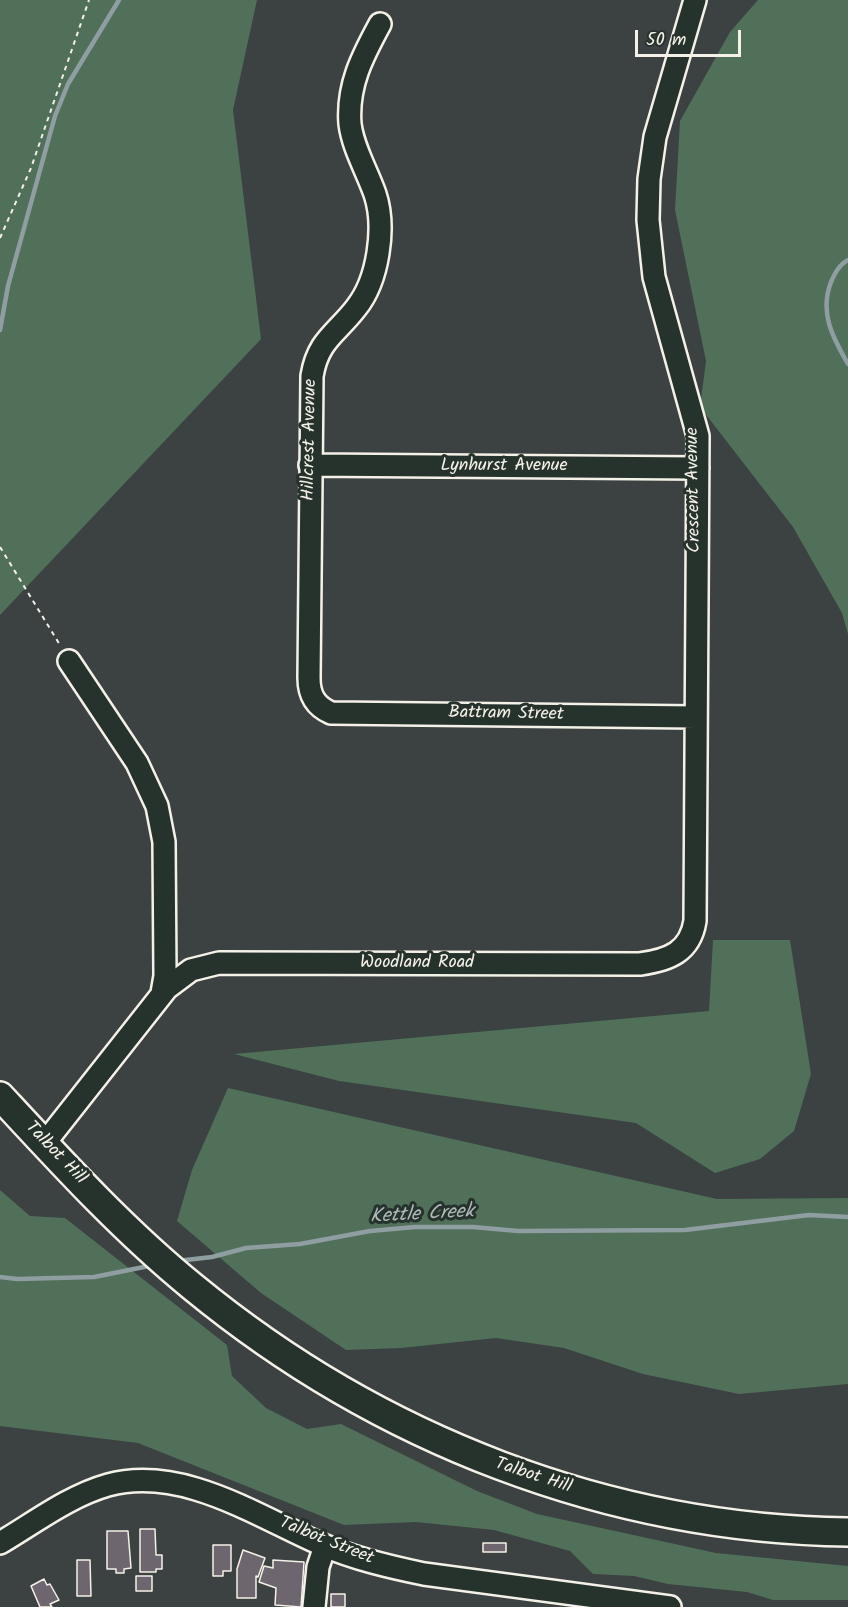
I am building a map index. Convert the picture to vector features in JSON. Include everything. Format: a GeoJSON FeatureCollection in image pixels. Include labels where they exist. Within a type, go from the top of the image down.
{"type":"FeatureCollection","features":[{"type":"Feature","properties":{"kind":"main road","name":"Talbot Hill"},"geometry":{"type":"LineString","coordinates":[[0,1096],[110,1211],[194,1288],[250,1330],[339,1390],[399,1422],[463,1452],[544,1482],[623,1504],[704,1520],[798,1530],[848,1532]]}},
{"type":"Feature","properties":{"kind":"street","name":"Crescent Avenue"},"geometry":{"type":"LineString","coordinates":[[679,952],[690,939],[695,921],[698,468],[696,425],[654,277],[648,220],[649,179],[655,137],[695,0]]}},
{"type":"Feature","properties":{"kind":"street","name":"Hillcrest Avenue"},"geometry":{"type":"LineString","coordinates":[[317,705],[311,692],[309,678],[312,376],[317,355],[326,338],[361,300],[378,256],[379,218],[376,196],[354,141],[350,106],[356,72],[380,24]]}},
{"type":"Feature","properties":{"kind":"street","name":"Lynhurst Avenue"},"geometry":{"type":"LineString","coordinates":[[310,465],[698,468]]}},
{"type":"Feature","properties":{"kind":"street"},"geometry":{"type":"LineString","coordinates":[[69,661],[137,763],[152,790],[161,818],[164,848],[165,976],[162,993]]}},
{"type":"Feature","properties":{"kind":"street","name":"Battram Street"},"geometry":{"type":"LineString","coordinates":[[317,705],[331,713],[696,717]]}},
{"type":"Feature","properties":{"kind":"street","name":"Woodland Road"},"geometry":{"type":"LineString","coordinates":[[44,1144],[162,993],[191,970],[219,963],[640,964],[661,961],[679,952]]}},
{"type":"Feature","properties":{"kind":"street","name":"Talbot Street"},"geometry":{"type":"LineString","coordinates":[[0,1543],[85,1494],[108,1485],[136,1480],[160,1482],[211,1495],[324,1546],[384,1565],[575,1600],[670,1607]]}},
{"type":"Feature","properties":{"kind":"street"},"geometry":{"type":"LineString","coordinates":[[314,1607],[318,1567],[324,1546]]}},
{"type":"Feature","properties":{"kind":"path"},"geometry":{"type":"LineString","coordinates":[[0,238],[31,168],[89,0]]}},
{"type":"Feature","properties":{"kind":"path"},"geometry":{"type":"LineString","coordinates":[[0,548],[69,661]]}},
{"type":"Feature","properties":{"kind":"green space"},"geometry":{"type":"Polygon","coordinates":[[[0,0],[257,0],[233,110],[261,339],[0,615],[0,0]]]}},
{"type":"Feature","properties":{"kind":"green space"},"geometry":{"type":"Polygon","coordinates":[[[758,0],[848,0],[848,634],[842,613],[793,527],[700,407],[706,361],[675,210],[680,121],[730,32],[758,0]]]}},
{"type":"Feature","properties":{"kind":"green space"},"geometry":{"type":"Polygon","coordinates":[[[713,940],[790,940],[811,1074],[794,1131],[760,1159],[715,1173],[636,1123],[339,1081],[234,1054],[709,1011],[713,940]]]}},
{"type":"Feature","properties":{"kind":"green space"},"geometry":{"type":"Polygon","coordinates":[[[228,1088],[717,1199],[848,1198],[848,1384],[739,1394],[643,1374],[564,1348],[496,1338],[401,1348],[346,1350],[261,1293],[177,1221],[192,1170],[228,1088]]]}},
{"type":"Feature","properties":{"kind":"green space"},"geometry":{"type":"Polygon","coordinates":[[[0,1190],[30,1216],[65,1218],[227,1345],[232,1376],[266,1408],[307,1429],[341,1424],[477,1491],[537,1514],[716,1553],[848,1566],[848,1600],[773,1600],[747,1592],[668,1584],[634,1576],[593,1574],[570,1551],[494,1530],[416,1522],[344,1525],[138,1443],[0,1426],[0,1190]]]}},
{"type":"Feature","properties":{"kind":"building"},"geometry":{"type":"Polygon","coordinates":[[[140,1529],[155,1529],[156,1555],[162,1555],[162,1569],[156,1569],[156,1572],[140,1572],[140,1529]]]}},
{"type":"Feature","properties":{"kind":"building"},"geometry":{"type":"Polygon","coordinates":[[[107,1531],[128,1531],[131,1568],[124,1569],[124,1573],[116,1573],[116,1569],[107,1569],[107,1531]]]}},
{"type":"Feature","properties":{"kind":"building"},"geometry":{"type":"Polygon","coordinates":[[[483,1543],[506,1543],[506,1552],[483,1552],[483,1543]]]}},
{"type":"Feature","properties":{"kind":"building"},"geometry":{"type":"Polygon","coordinates":[[[213,1545],[231,1545],[231,1571],[223,1571],[223,1576],[213,1576],[213,1545]]]}},
{"type":"Feature","properties":{"kind":"building"},"geometry":{"type":"Polygon","coordinates":[[[243,1550],[265,1558],[258,1577],[256,1576],[256,1598],[237,1598],[237,1569],[243,1550]]]}},
{"type":"Feature","properties":{"kind":"building"},"geometry":{"type":"Polygon","coordinates":[[[77,1560],[90,1560],[91,1596],[77,1596],[77,1560]]]}},
{"type":"Feature","properties":{"kind":"building"},"geometry":{"type":"Polygon","coordinates":[[[273,1560],[304,1562],[301,1607],[275,1605],[276,1588],[259,1582],[264,1566],[273,1568],[273,1560]]]}},
{"type":"Feature","properties":{"kind":"building"},"geometry":{"type":"Polygon","coordinates":[[[136,1576],[152,1576],[152,1591],[136,1591],[136,1576]]]}},
{"type":"Feature","properties":{"kind":"building"},"geometry":{"type":"Polygon","coordinates":[[[44,1579],[47,1585],[50,1584],[59,1600],[50,1604],[52,1607],[40,1607],[31,1586],[44,1579]]]}},
{"type":"Feature","properties":{"kind":"building"},"geometry":{"type":"Polygon","coordinates":[[[331,1594],[345,1594],[345,1607],[331,1607],[331,1594]]]}},
{"type":"Feature","properties":{"kind":"waterway"},"geometry":{"type":"LineString","coordinates":[[0,330],[8,286],[55,116],[68,84],[119,0]]}},
{"type":"Feature","properties":{"kind":"waterway","name":"Kettle Creek"},"geometry":{"type":"LineString","coordinates":[[848,260],[836,272],[826,304],[829,325],[848,364]]}},
{"type":"Feature","properties":{"kind":"waterway","name":"Kettle Creek"},"geometry":{"type":"LineString","coordinates":[[177,1261],[212,1257],[246,1248],[300,1244],[370,1231],[415,1227],[473,1227],[518,1231],[685,1230],[809,1215],[848,1217]]}},
{"type":"Feature","properties":{"kind":"waterway","name":"Kettle Creek"},"geometry":{"type":"LineString","coordinates":[[0,1277],[17,1279],[94,1277],[154,1265]]}}]}
